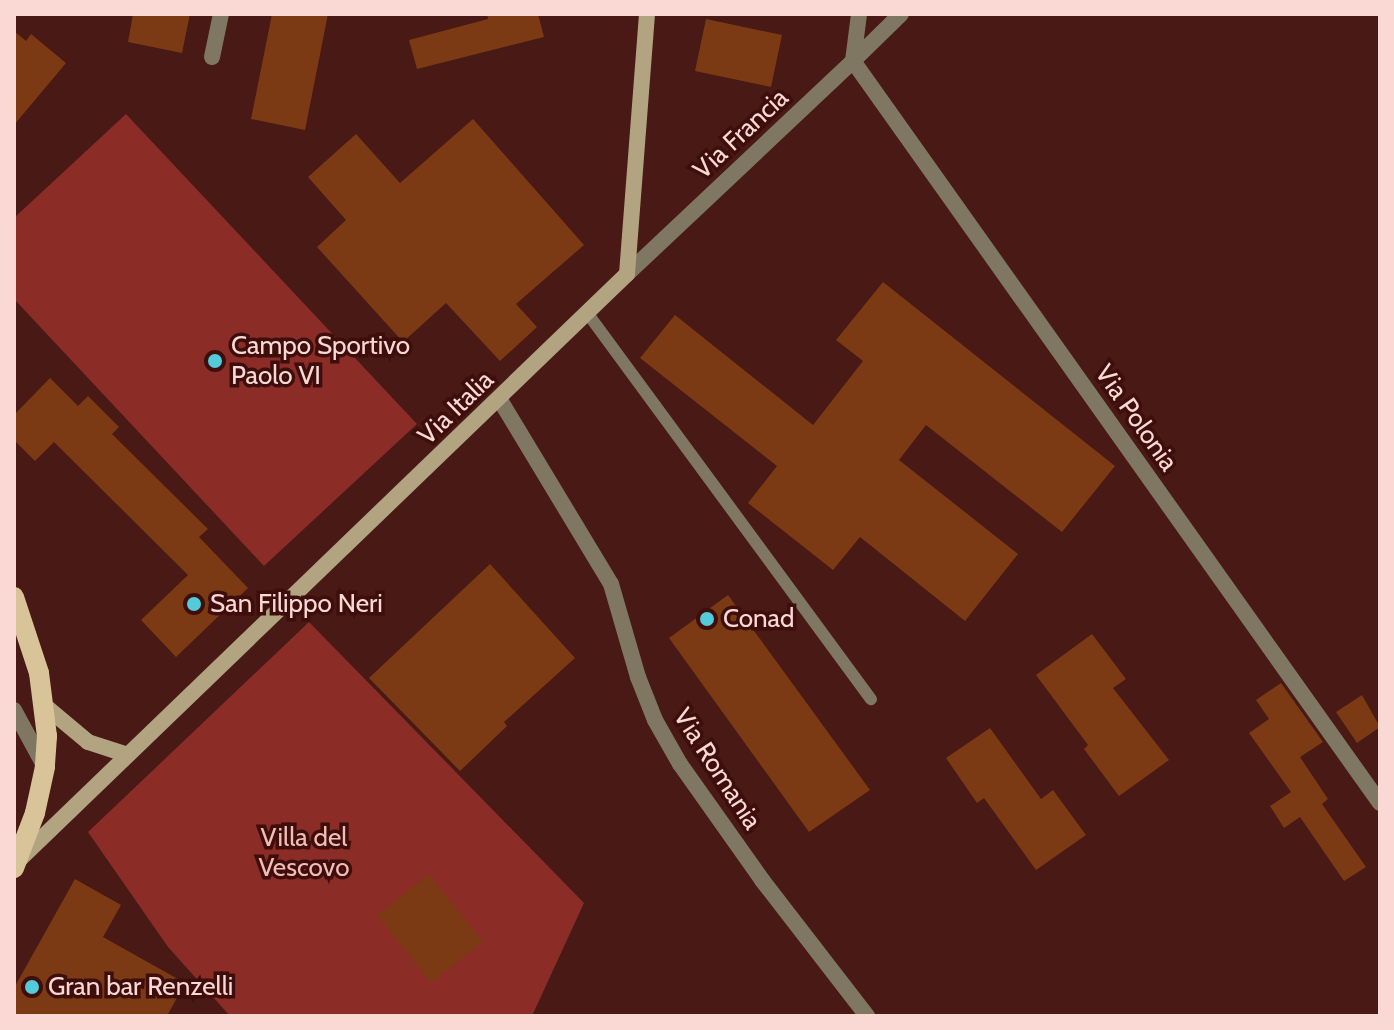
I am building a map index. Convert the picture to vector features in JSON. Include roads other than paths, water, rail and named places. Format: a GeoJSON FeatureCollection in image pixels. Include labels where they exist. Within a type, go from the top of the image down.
{"type":"FeatureCollection","features":[{"type":"Feature","properties":{"kind":"main road"},"geometry":{"type":"LineString","coordinates":[[14,597],[34,654],[45,706],[45,767],[35,813],[15,865]]}},
{"type":"Feature","properties":{"kind":"street"},"geometry":{"type":"LineString","coordinates":[[212,57],[221,14]]}},
{"type":"Feature","properties":{"kind":"street"},"geometry":{"type":"LineString","coordinates":[[627,274],[647,14]]}},
{"type":"Feature","properties":{"kind":"street"},"geometry":{"type":"LineString","coordinates":[[853,61],[859,14]]}},
{"type":"Feature","properties":{"kind":"street","name":"Via Francia"},"geometry":{"type":"LineString","coordinates":[[627,274],[901,14]]}},
{"type":"Feature","properties":{"kind":"street","name":"Via Polonia"},"geometry":{"type":"LineString","coordinates":[[853,61],[1380,803]]}},
{"type":"Feature","properties":{"kind":"street","name":"Via Italia"},"geometry":{"type":"LineString","coordinates":[[15,865],[126,754],[500,400],[627,274]]}},
{"type":"Feature","properties":{"kind":"street","name":"Via Romania"},"geometry":{"type":"LineString","coordinates":[[500,400],[611,584],[638,677],[655,720],[680,764],[762,880],[867,1016]]}},
{"type":"Feature","properties":{"kind":"street"},"geometry":{"type":"LineString","coordinates":[[45,706],[88,742],[126,754]]}},
{"type":"Feature","properties":{"kind":"street"},"geometry":{"type":"LineString","coordinates":[[14,710],[45,767]]}},
{"type":"Feature","properties":{"kind":"lane"},"geometry":{"type":"LineString","coordinates":[[588,314],[871,699]]}},
{"type":"Feature","properties":{"kind":"place","name":"Campo Sportivo Paolo VI"},"geometry":{"type":"Point","coordinates":[215,361]}},
{"type":"Feature","properties":{"kind":"place","name":"San Filippo Neri"},"geometry":{"type":"Point","coordinates":[194,604]}},
{"type":"Feature","properties":{"kind":"place","name":"Conad"},"geometry":{"type":"Point","coordinates":[707,619]}},
{"type":"Feature","properties":{"kind":"place","name":"Gran bar Renzelli"},"geometry":{"type":"Point","coordinates":[32,987]}},
{"type":"Feature","properties":{"kind":"park label","name":"Villa del Vescovo"},"geometry":{"type":"Point","coordinates":[304,853]}}]}
